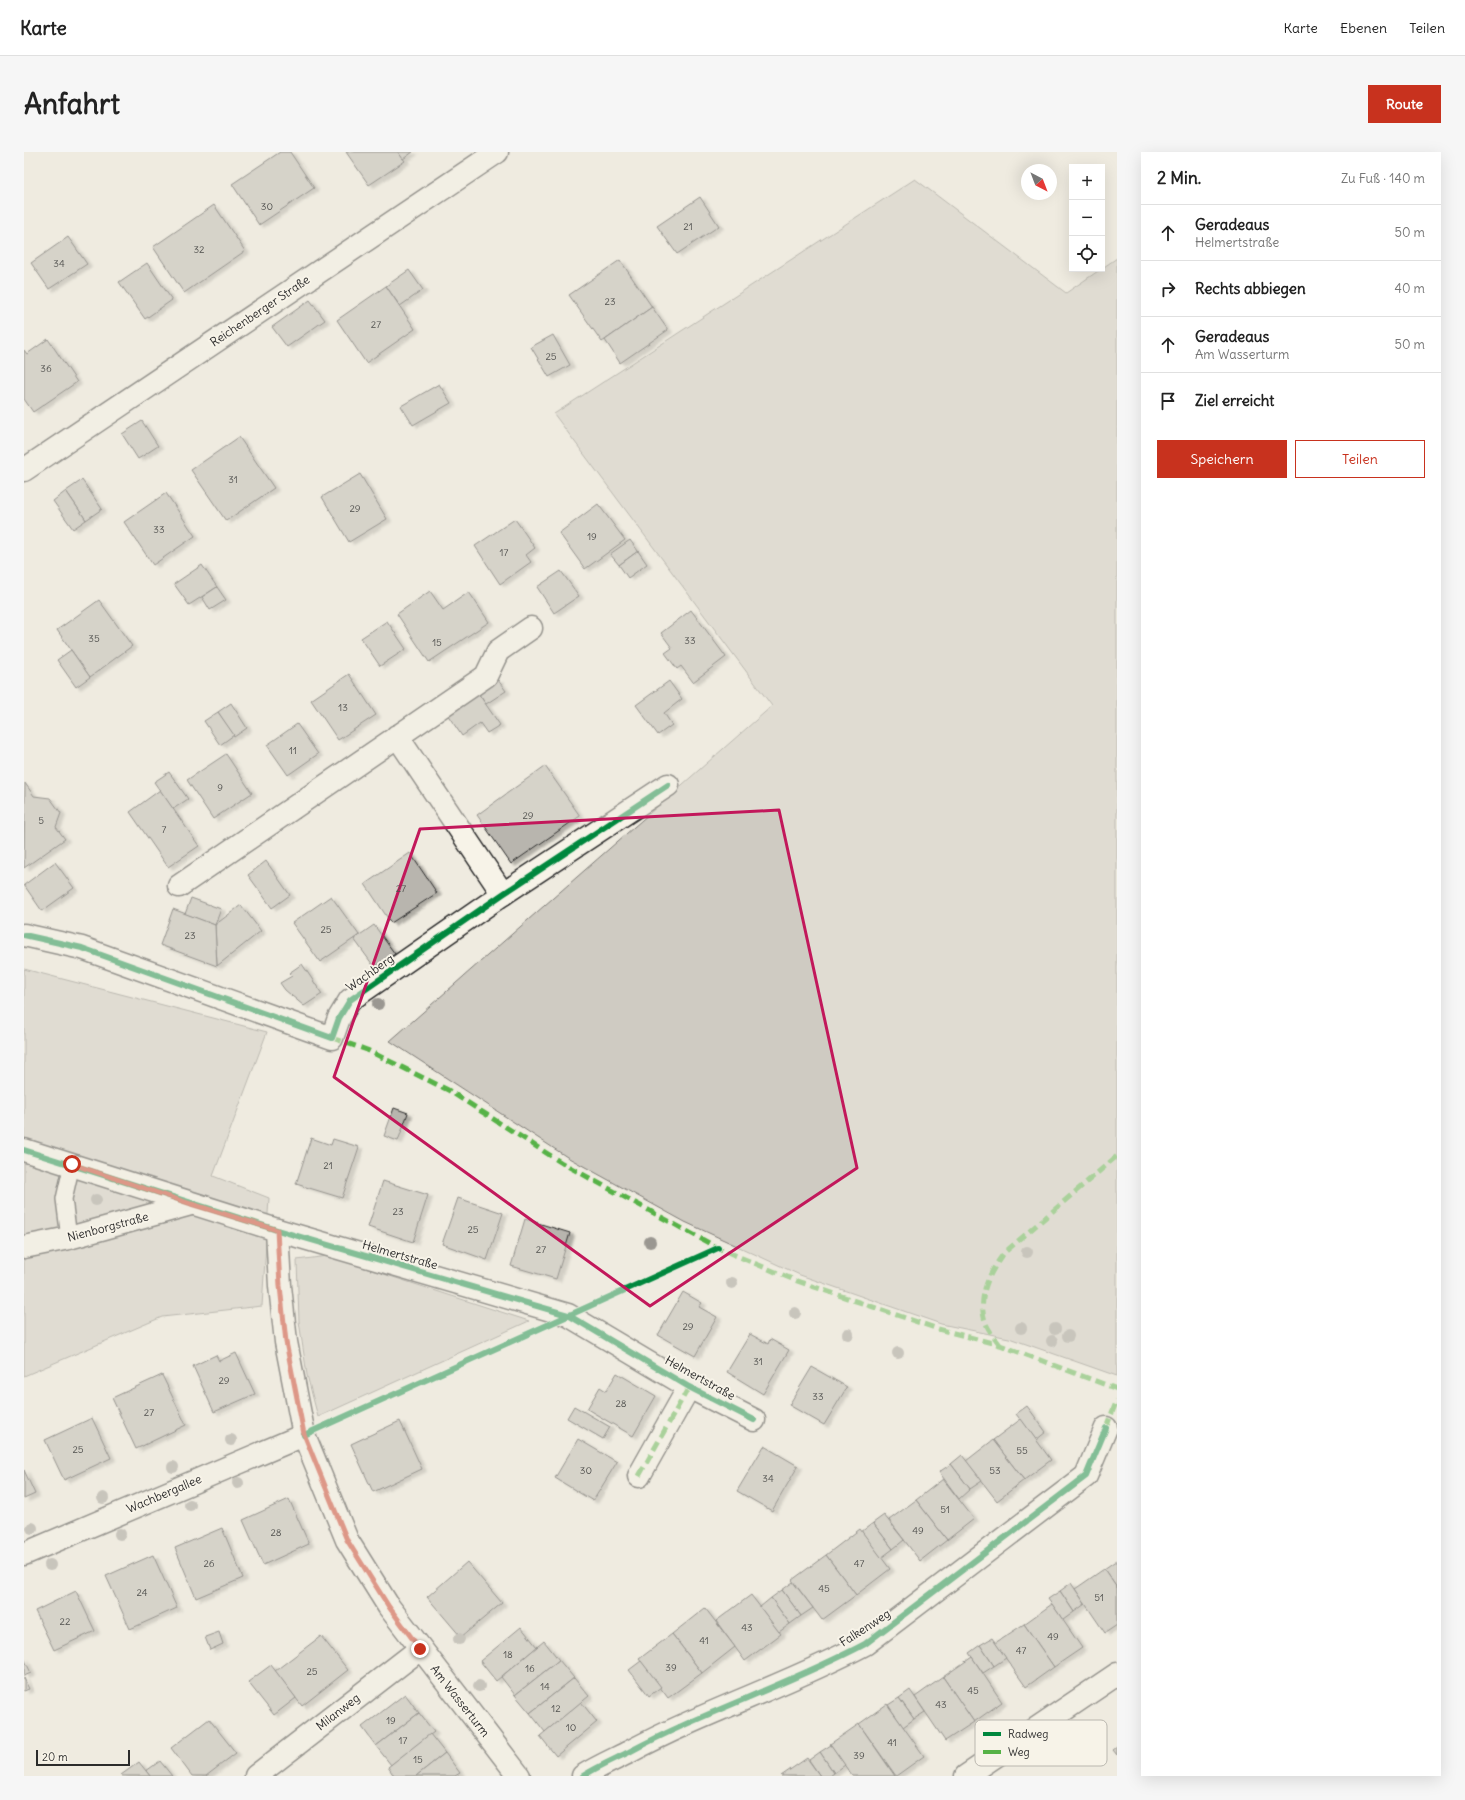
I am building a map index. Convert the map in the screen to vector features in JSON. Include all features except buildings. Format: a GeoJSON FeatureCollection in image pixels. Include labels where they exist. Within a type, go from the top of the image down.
{"type":"FeatureCollection","features":[{"type":"Feature","properties":{"kind":"street","name":"Reichenberger Straße"},"geometry":{"type":"LineString","coordinates":[[24,470],[497,152]]}},
{"type":"Feature","properties":{"kind":"street"},"geometry":{"type":"LineString","coordinates":[[179,886],[396,736],[486,676],[498,651],[531,628]]}},
{"type":"Feature","properties":{"kind":"street"},"geometry":{"type":"LineString","coordinates":[[396,736],[503,894]]}},
{"type":"Feature","properties":{"kind":"street","name":"Wachberg"},"geometry":{"type":"LineString","coordinates":[[24,935],[82,948],[332,1038],[339,1018],[350,1000],[503,894],[668,785]]}},
{"type":"Feature","properties":{"kind":"street","name":"Helmertstraße"},"geometry":{"type":"LineString","coordinates":[[24,1150],[72,1164],[191,1204],[568,1315],[689,1386],[754,1420]]}},
{"type":"Feature","properties":{"kind":"street","name":"Nienborgstraße"},"geometry":{"type":"LineString","coordinates":[[24,1248],[69,1238],[191,1204]]}},
{"type":"Feature","properties":{"kind":"street","name":"Am Wasserturm"},"geometry":{"type":"LineString","coordinates":[[277,1230],[280,1286],[286,1342],[304,1434],[347,1540],[389,1607],[519,1776]]}},
{"type":"Feature","properties":{"kind":"street"},"geometry":{"type":"LineString","coordinates":[[639,1476],[689,1386]]}},
{"type":"Feature","properties":{"kind":"street","name":"Falkenweg"},"geometry":{"type":"LineString","coordinates":[[583,1776],[662,1734],[772,1688],[839,1658],[865,1644],[1086,1476],[1106,1428]]}},
{"type":"Feature","properties":{"kind":"street","name":"Wachbergallee"},"geometry":{"type":"LineString","coordinates":[[24,1554],[304,1434]]}},
{"type":"Feature","properties":{"kind":"street","name":"Milanweg"},"geometry":{"type":"LineString","coordinates":[[256,1776],[420,1649]]}},
{"type":"Feature","properties":{"kind":"street"},"geometry":{"type":"LineString","coordinates":[[1049,1720],[1117,1674]]}},
{"type":"Feature","properties":{"kind":"street"},"geometry":{"type":"LineString","coordinates":[[966,1776],[981,1766]]}},
{"type":"Feature","properties":{"kind":"lane"},"geometry":{"type":"LineString","coordinates":[[69,1238],[64,1199],[72,1164]]}},
{"type":"Feature","properties":{"kind":"highlighted area"},"geometry":{"type":"Polygon","coordinates":[[[779,810],[857,1168],[650,1306],[334,1077],[420,829],[779,810]]]}},
{"type":"Feature","properties":{"kind":"shaded area"},"geometry":{"type":"Polygon","coordinates":[[[915,179],[1066,293],[1097,272],[1105,272],[1105,266],[1117,258],[1117,1376],[1009,1338],[941,1324],[800,1275],[685,1222],[567,1157],[390,1041],[772,706],[554,414],[915,179]]]}},
{"type":"Feature","properties":{"kind":"shaded area"},"geometry":{"type":"Polygon","coordinates":[[[24,969],[267,1032],[213,1176],[269,1198],[262,1306],[162,1317],[24,1376],[24,969]]]}},
{"type":"Feature","properties":{"kind":"shaded area"},"geometry":{"type":"Polygon","coordinates":[[[328,1256],[529,1321],[318,1417],[307,1375],[299,1321],[297,1260],[328,1256]]]}},
{"type":"Feature","properties":{"kind":"marked path"},"geometry":{"type":"LineString","coordinates":[[332,1038],[367,1050],[448,1090],[562,1163],[718,1248],[797,1281],[938,1329],[1000,1345],[1117,1389]]}},
{"type":"Feature","properties":{"kind":"marked path"},"geometry":{"type":"LineString","coordinates":[[1000,1345],[988,1328],[983,1312],[986,1284],[994,1267],[1005,1252],[1117,1156]]}},
{"type":"Feature","properties":{"kind":"marked path"},"geometry":{"type":"LineString","coordinates":[[639,1476],[689,1387]]}},
{"type":"Feature","properties":{"kind":"marked path"},"geometry":{"type":"LineString","coordinates":[[1106,1428],[1117,1400]]}},
{"type":"Feature","properties":{"kind":"cycle path"},"geometry":{"type":"LineString","coordinates":[[24,935],[82,948],[332,1038],[339,1018],[350,1000],[503,894],[668,785]]}},
{"type":"Feature","properties":{"kind":"cycle path"},"geometry":{"type":"LineString","coordinates":[[24,1150],[277,1230],[568,1315],[689,1387],[754,1420]]}},
{"type":"Feature","properties":{"kind":"cycle path"},"geometry":{"type":"LineString","coordinates":[[304,1435],[718,1248]]}},
{"type":"Feature","properties":{"kind":"cycle path"},"geometry":{"type":"LineString","coordinates":[[583,1776],[658,1737],[836,1659],[865,1644],[1086,1476],[1106,1428]]}},
{"type":"Feature","properties":{"kind":"route"},"geometry":{"type":"LineString","coordinates":[[72,1164],[191,1204],[277,1230],[280,1286],[286,1342],[304,1434],[347,1540],[389,1607],[420,1649]]}}]}
